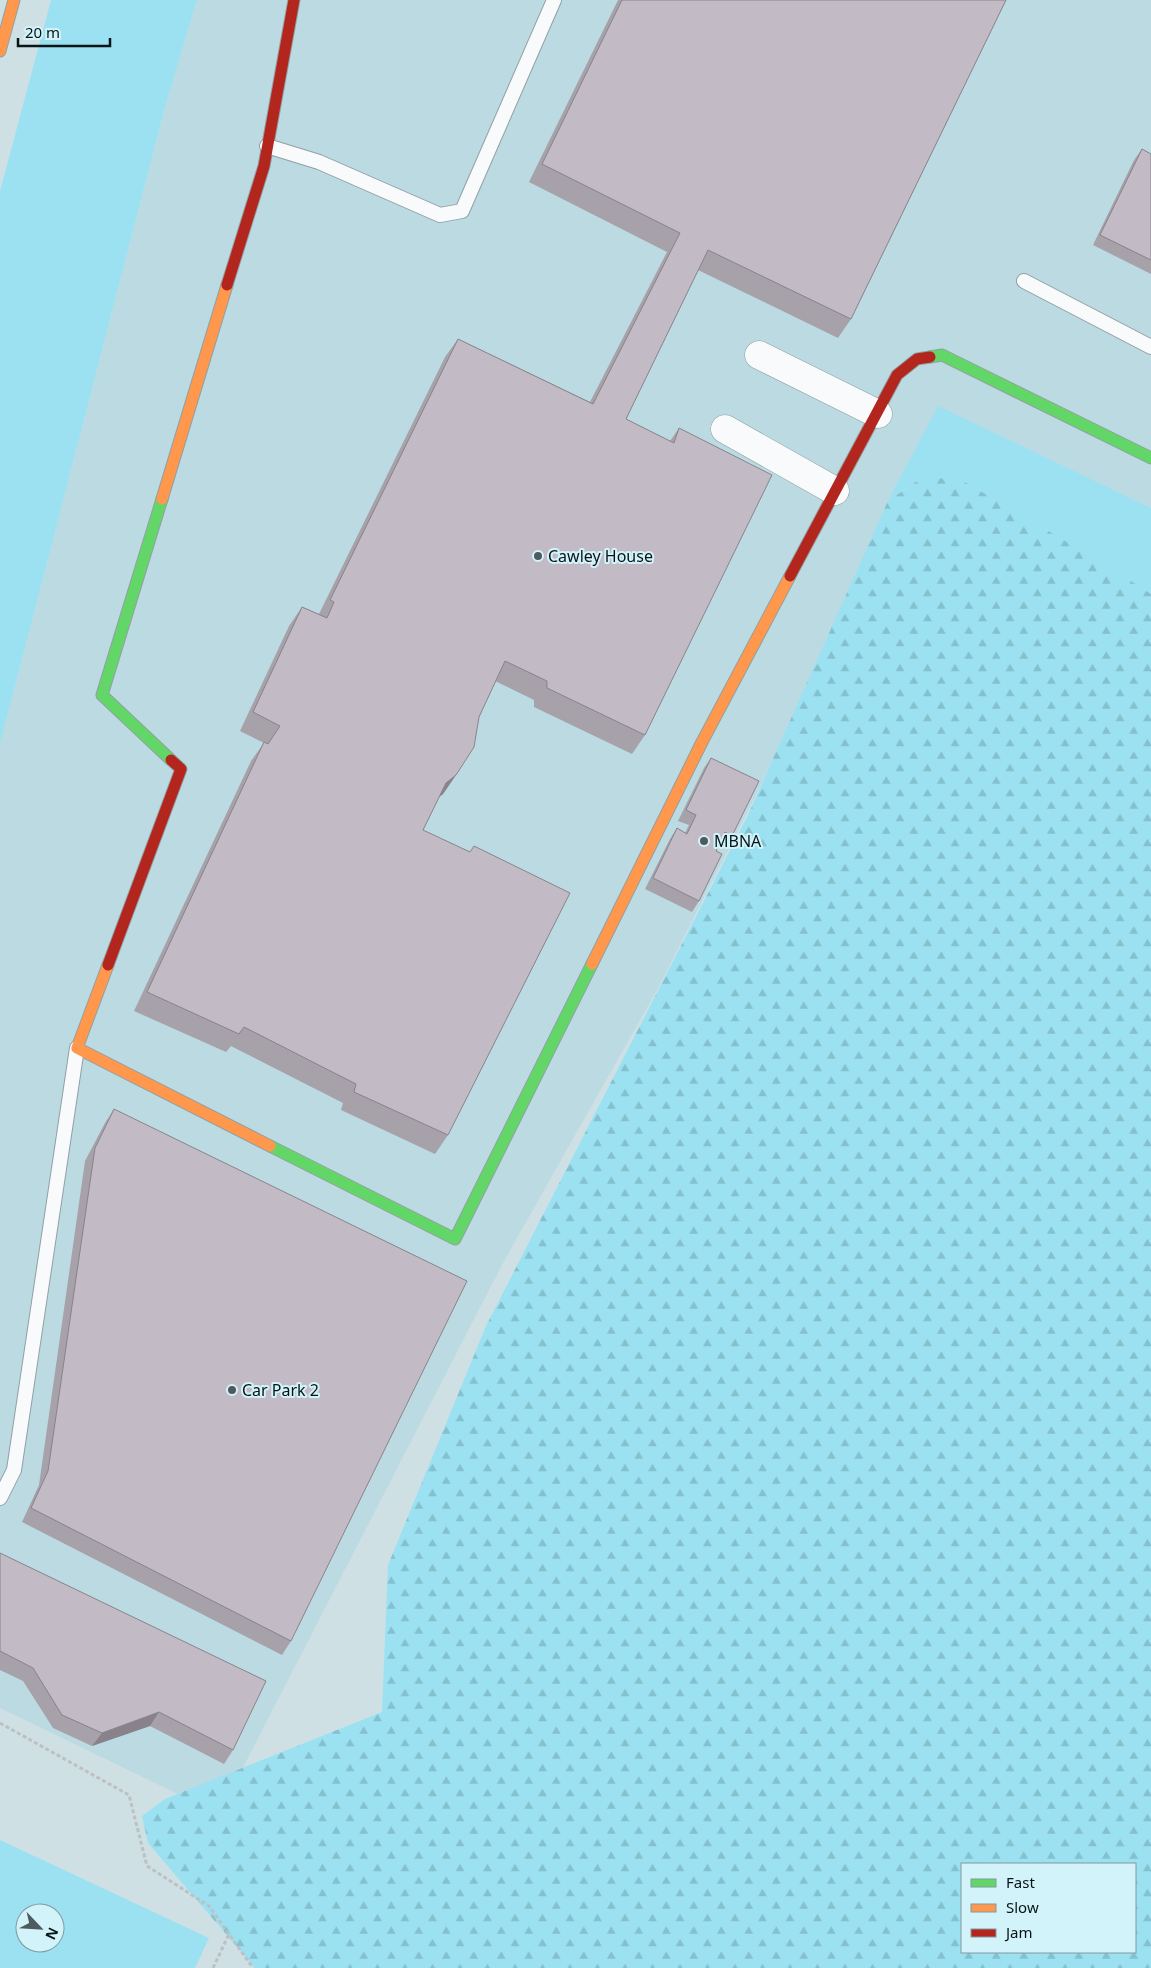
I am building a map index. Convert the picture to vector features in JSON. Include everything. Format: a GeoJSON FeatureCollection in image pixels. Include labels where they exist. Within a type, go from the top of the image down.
{"type":"FeatureCollection","features":[{"type":"Feature","properties":{"kind":"main road"},"geometry":{"type":"LineString","coordinates":[[0,51],[14,0]]}},
{"type":"Feature","properties":{"kind":"main road"},"geometry":{"type":"LineString","coordinates":[[294,0],[264,166],[102,695],[181,769],[77,1048],[455,1239],[702,742],[878,414],[897,375],[917,358],[942,355],[1151,458]]}},
{"type":"Feature","properties":{"kind":"street"},"geometry":{"type":"LineString","coordinates":[[760,355],[878,414]]}},
{"type":"Feature","properties":{"kind":"street"},"geometry":{"type":"LineString","coordinates":[[725,430],[835,491]]}},
{"type":"Feature","properties":{"kind":"lane"},"geometry":{"type":"LineString","coordinates":[[267,146],[319,162],[440,214],[462,211],[554,0]]}},
{"type":"Feature","properties":{"kind":"lane"},"geometry":{"type":"LineString","coordinates":[[1024,281],[1151,347]]}},
{"type":"Feature","properties":{"kind":"lane"},"geometry":{"type":"LineString","coordinates":[[0,1498],[14,1470],[77,1048]]}},
{"type":"Feature","properties":{"kind":"path"},"geometry":{"type":"LineString","coordinates":[[0,1723],[129,1795],[148,1866],[210,1906],[252,1968]]}},
{"type":"Feature","properties":{"kind":"path"},"geometry":{"type":"LineString","coordinates":[[214,1968],[230,1934]]}},
{"type":"Feature","properties":{"kind":"shaded area"},"geometry":{"type":"Polygon","coordinates":[[[197,0],[1151,0],[1151,508],[938,407],[756,795],[657,990],[504,1261],[219,1814],[0,1708],[0,744],[165,107],[197,0]]]}},
{"type":"Feature","properties":{"kind":"green space"},"geometry":{"type":"Polygon","coordinates":[[[51,0],[197,0],[165,107],[0,744],[0,191],[51,0]]]}},
{"type":"Feature","properties":{"kind":"green space"},"geometry":{"type":"Polygon","coordinates":[[[938,406],[1151,508],[1151,594],[1113,569],[920,479],[888,501],[938,406]]]}},
{"type":"Feature","properties":{"kind":"green space"},"geometry":{"type":"Polygon","coordinates":[[[958,478],[1113,569],[1151,594],[1151,1968],[255,1968],[148,1843],[142,1816],[165,1799],[382,1712],[388,1565],[486,1326],[747,817],[888,501],[920,479],[958,478]]]}},
{"type":"Feature","properties":{"kind":"green space"},"geometry":{"type":"Polygon","coordinates":[[[0,1840],[209,1938],[195,1968],[0,1968],[0,1840]]]}},
{"type":"Feature","properties":{"kind":"building","name":"Cawley House"},"geometry":{"type":"Polygon","coordinates":[[[622,0],[1006,0],[851,319],[708,250],[626,419],[674,443],[679,428],[772,475],[645,735],[547,688],[547,681],[505,661],[479,717],[474,747],[456,775],[446,783],[423,830],[470,852],[474,846],[570,893],[448,1135],[354,1092],[356,1084],[244,1027],[239,1034],[147,992],[264,742],[268,744],[280,726],[253,712],[302,607],[327,618],[334,602],[330,600],[458,339],[593,404],[680,233],[542,164],[622,0]]]}},
{"type":"Feature","properties":{"kind":"building"},"geometry":{"type":"Polygon","coordinates":[[[1142,149],[1151,154],[1151,260],[1100,235],[1142,149]]]}},
{"type":"Feature","properties":{"kind":"building","name":"MBNA"},"geometry":{"type":"Polygon","coordinates":[[[711,758],[759,781],[732,836],[725,832],[716,851],[722,854],[699,901],[653,878],[677,828],[687,834],[696,815],[686,810],[711,758]]]}},
{"type":"Feature","properties":{"kind":"building","name":"Car Park 2"},"geometry":{"type":"Polygon","coordinates":[[[114,1109],[467,1281],[291,1641],[31,1508],[48,1471],[95,1148],[114,1109]]]}},
{"type":"Feature","properties":{"kind":"building"},"geometry":{"type":"Polygon","coordinates":[[[0,1553],[266,1681],[233,1750],[159,1712],[102,1733],[62,1715],[33,1668],[0,1651],[0,1553]]]}},
{"type":"Feature","properties":{"kind":"traffic: fast"},"geometry":{"type":"LineString","coordinates":[[930,357],[942,355],[1151,458]]}},
{"type":"Feature","properties":{"kind":"traffic: fast"},"geometry":{"type":"LineString","coordinates":[[162,499],[102,695],[171,760]]}},
{"type":"Feature","properties":{"kind":"traffic: fast"},"geometry":{"type":"LineString","coordinates":[[270,1146],[455,1239],[592,964]]}},
{"type":"Feature","properties":{"kind":"traffic: slow"},"geometry":{"type":"LineString","coordinates":[[0,51],[14,0]]}},
{"type":"Feature","properties":{"kind":"traffic: slow"},"geometry":{"type":"LineString","coordinates":[[162,499],[227,285]]}},
{"type":"Feature","properties":{"kind":"traffic: slow"},"geometry":{"type":"LineString","coordinates":[[592,964],[702,742],[790,576]]}},
{"type":"Feature","properties":{"kind":"traffic: slow"},"geometry":{"type":"LineString","coordinates":[[108,965],[77,1048],[270,1146]]}},
{"type":"Feature","properties":{"kind":"traffic: jam"},"geometry":{"type":"LineString","coordinates":[[227,285],[264,166],[294,0]]}},
{"type":"Feature","properties":{"kind":"traffic: jam"},"geometry":{"type":"LineString","coordinates":[[790,576],[897,375],[917,359],[930,357]]}},
{"type":"Feature","properties":{"kind":"traffic: jam"},"geometry":{"type":"LineString","coordinates":[[108,965],[181,769],[171,760]]}},
{"type":"Feature","properties":{"kind":"place","name":"Cawley House"},"geometry":{"type":"Point","coordinates":[538,556]}},
{"type":"Feature","properties":{"kind":"place","name":"MBNA"},"geometry":{"type":"Point","coordinates":[704,841]}},
{"type":"Feature","properties":{"kind":"place","name":"Car Park 2"},"geometry":{"type":"Point","coordinates":[232,1390]}}]}
